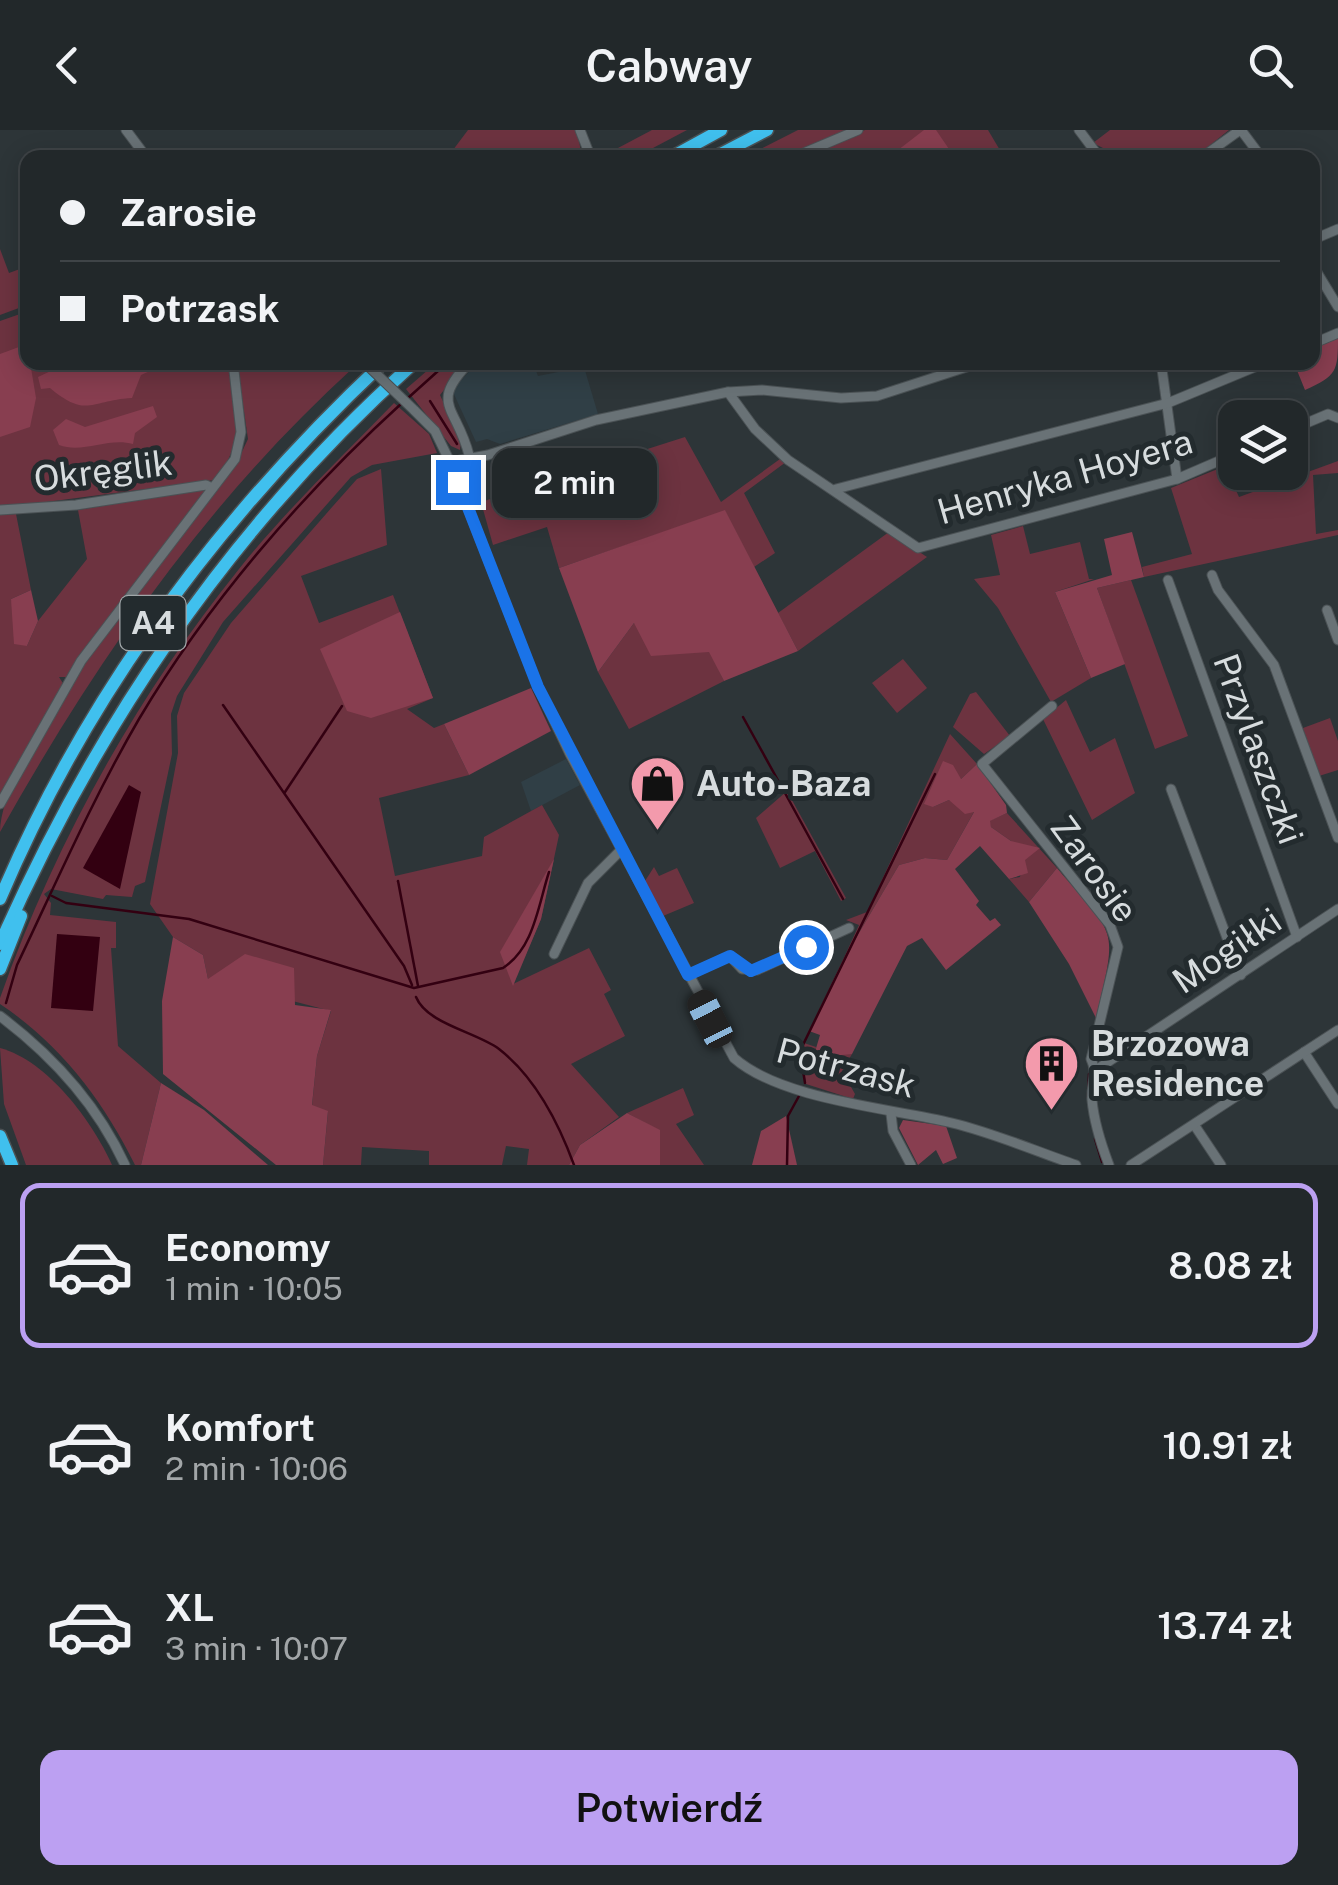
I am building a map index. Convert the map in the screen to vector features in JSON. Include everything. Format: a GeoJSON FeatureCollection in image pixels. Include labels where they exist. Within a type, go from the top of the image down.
{"type":"FeatureCollection","features":[{"type":"Feature","properties":{"kind":"highway"},"geometry":{"type":"LineString","coordinates":[[685,150],[721,130]]}},
{"type":"Feature","properties":{"kind":"highway"},"geometry":{"type":"LineString","coordinates":[[728,150],[767,130]]}},
{"type":"Feature","properties":{"kind":"highway","name":"A4"},"geometry":{"type":"LineString","coordinates":[[0,899],[90,719],[169,601],[266,482],[376,370]]}},
{"type":"Feature","properties":{"kind":"highway","name":"A4"},"geometry":{"type":"LineString","coordinates":[[0,944],[46,847],[118,714],[212,578],[318,456],[407,370]]}},
{"type":"Feature","properties":{"kind":"highway"},"geometry":{"type":"LineString","coordinates":[[0,969],[46,847]]}},
{"type":"Feature","properties":{"kind":"highway"},"geometry":{"type":"LineString","coordinates":[[0,887],[16,862]]}},
{"type":"Feature","properties":{"kind":"highway"},"geometry":{"type":"LineString","coordinates":[[0,1136],[12,1165]]}},
{"type":"Feature","properties":{"kind":"street"},"geometry":{"type":"LineString","coordinates":[[811,150],[858,130]]}},
{"type":"Feature","properties":{"kind":"street"},"geometry":{"type":"LineString","coordinates":[[1212,150],[1240,130],[1256,150]]}},
{"type":"Feature","properties":{"kind":"street"},"geometry":{"type":"LineString","coordinates":[[1320,278],[1338,308]]}},
{"type":"Feature","properties":{"kind":"street","name":"Okręglik"},"geometry":{"type":"LineString","coordinates":[[0,804],[81,661],[240,446],[233,370]]}},
{"type":"Feature","properties":{"kind":"street","name":"Potrzask"},"geometry":{"type":"LineString","coordinates":[[372,370],[436,431],[538,687],[729,1052],[747,1069],[890,1114],[958,1124],[1076,1165]]}},
{"type":"Feature","properties":{"kind":"street"},"geometry":{"type":"LineString","coordinates":[[462,370],[448,384],[445,395],[469,455]]}},
{"type":"Feature","properties":{"kind":"street"},"geometry":{"type":"LineString","coordinates":[[450,462],[469,455],[488,455],[596,420],[728,392],[878,396],[958,370]]}},
{"type":"Feature","properties":{"kind":"street"},"geometry":{"type":"LineString","coordinates":[[1162,370],[1178,479]]}},
{"type":"Feature","properties":{"kind":"street"},"geometry":{"type":"LineString","coordinates":[[836,489],[1168,404],[1248,370]]}},
{"type":"Feature","properties":{"kind":"street","name":"Henryka Hoyera"},"geometry":{"type":"LineString","coordinates":[[728,392],[755,430],[788,460],[918,548],[1178,479],[1218,461]]}},
{"type":"Feature","properties":{"kind":"street"},"geometry":{"type":"LineString","coordinates":[[1308,422],[1328,414],[1338,418]]}},
{"type":"Feature","properties":{"kind":"street","name":"Okręglik"},"geometry":{"type":"LineString","coordinates":[[0,510],[212,488]]}},
{"type":"Feature","properties":{"kind":"street"},"geometry":{"type":"LineString","coordinates":[[1212,574],[1218,590],[1274,665],[1338,838]]}},
{"type":"Feature","properties":{"kind":"street","name":"Przylaszczki"},"geometry":{"type":"LineString","coordinates":[[1168,580],[1297,936]]}},
{"type":"Feature","properties":{"kind":"street"},"geometry":{"type":"LineString","coordinates":[[1327,610],[1338,640]]}},
{"type":"Feature","properties":{"kind":"street","name":"Zarosie"},"geometry":{"type":"LineString","coordinates":[[1052,706],[982,764],[1110,925],[1118,947],[1091,1059],[1096,1070],[1092,1099],[1110,1165]]}},
{"type":"Feature","properties":{"kind":"street"},"geometry":{"type":"LineString","coordinates":[[1171,788],[1240,976]]}},
{"type":"Feature","properties":{"kind":"street"},"geometry":{"type":"LineString","coordinates":[[554,954],[588,882],[620,850]]}},
{"type":"Feature","properties":{"kind":"street","name":"Mogiłki"},"geometry":{"type":"LineString","coordinates":[[1096,1070],[1338,910]]}},
{"type":"Feature","properties":{"kind":"street"},"geometry":{"type":"LineString","coordinates":[[688,975],[730,956],[742,968],[757,970],[849,928]]}},
{"type":"Feature","properties":{"kind":"street"},"geometry":{"type":"LineString","coordinates":[[0,1016],[80,1091],[125,1165]]}},
{"type":"Feature","properties":{"kind":"street"},"geometry":{"type":"LineString","coordinates":[[1132,1165],[1338,1030]]}},
{"type":"Feature","properties":{"kind":"street"},"geometry":{"type":"LineString","coordinates":[[1304,1052],[1338,1104]]}},
{"type":"Feature","properties":{"kind":"street"},"geometry":{"type":"LineString","coordinates":[[890,1114],[911,1165]]}},
{"type":"Feature","properties":{"kind":"street"},"geometry":{"type":"LineString","coordinates":[[1195,1126],[1221,1165]]}},
{"type":"Feature","properties":{"kind":"shaded area"},"geometry":{"type":"Polygon","coordinates":[[[468,130],[577,130],[581,150],[453,150],[468,130]]]}},
{"type":"Feature","properties":{"kind":"shaded area"},"geometry":{"type":"Polygon","coordinates":[[[652,130],[687,130],[649,150],[614,150],[652,130]]]}},
{"type":"Feature","properties":{"kind":"shaded area"},"geometry":{"type":"Polygon","coordinates":[[[798,130],[850,130],[804,150],[759,150],[798,130]]]}},
{"type":"Feature","properties":{"kind":"shaded area"},"geometry":{"type":"Polygon","coordinates":[[[865,130],[988,130],[1000,150],[817,150],[865,130]]]}},
{"type":"Feature","properties":{"kind":"shaded area"},"geometry":{"type":"Polygon","coordinates":[[[924,130],[936,130],[950,150],[898,150],[924,130]]]}},
{"type":"Feature","properties":{"kind":"shaded area"},"geometry":{"type":"Polygon","coordinates":[[[1110,130],[1229,130],[1204,150],[1101,150],[1093,143],[1110,130]]]}},
{"type":"Feature","properties":{"kind":"shaded area"},"geometry":{"type":"Polygon","coordinates":[[[0,249],[9,273],[20,269],[20,308],[0,315],[0,249]]]}},
{"type":"Feature","properties":{"kind":"shaded area"},"geometry":{"type":"Polygon","coordinates":[[[20,314],[20,370],[231,370],[236,438],[215,480],[0,508],[0,321],[20,314]]]}},
{"type":"Feature","properties":{"kind":"shaded area"},"geometry":{"type":"Polygon","coordinates":[[[1338,337],[1334,371],[1305,390],[1297,370],[1320,370],[1320,345],[1338,337]]]}},
{"type":"Feature","properties":{"kind":"shaded area"},"geometry":{"type":"Polygon","coordinates":[[[20,347],[20,370],[31,370],[36,398],[30,427],[0,437],[0,354],[20,347]]]}},
{"type":"Feature","properties":{"kind":"shaded area"},"geometry":{"type":"Polygon","coordinates":[[[53,370],[152,370],[141,375],[132,398],[90,405],[73,403],[50,388],[41,389],[38,377],[53,370]]]}},
{"type":"Feature","properties":{"kind":"shaded area"},"geometry":{"type":"Polygon","coordinates":[[[238,370],[351,370],[250,472],[158,585],[76,705],[0,832],[8,795],[29,750],[61,698],[98,643],[238,460],[248,439],[238,370]]]}},
{"type":"Feature","properties":{"kind":"shaded area"},"geometry":{"type":"Polygon","coordinates":[[[428,370],[460,370],[440,395],[461,441],[460,450],[451,446],[406,389],[428,370]]]}},
{"type":"Feature","properties":{"kind":"shaded area"},"geometry":{"type":"Polygon","coordinates":[[[471,370],[536,370],[538,376],[585,370],[598,414],[500,444],[487,439],[476,442],[452,390],[471,370]]]}},
{"type":"Feature","properties":{"kind":"shaded area"},"geometry":{"type":"Polygon","coordinates":[[[394,403],[429,434],[437,453],[372,465],[351,477],[223,622],[177,696],[171,714],[172,754],[145,882],[135,886],[132,897],[106,895],[103,899],[51,889],[44,894],[51,903],[50,915],[116,922],[116,948],[111,948],[118,1046],[161,1083],[141,1165],[135,1165],[109,1118],[78,1075],[42,1037],[0,1004],[0,998],[46,884],[73,828],[101,773],[166,668],[257,547],[394,403]]]}},
{"type":"Feature","properties":{"kind":"shaded area"},"geometry":{"type":"Polygon","coordinates":[[[153,406],[157,417],[135,433],[133,444],[68,447],[59,445],[53,430],[66,419],[85,427],[153,406]]]}},
{"type":"Feature","properties":{"kind":"shaded area"},"geometry":{"type":"Polygon","coordinates":[[[685,437],[721,502],[780,459],[786,462],[744,493],[775,553],[754,567],[725,511],[559,568],[547,527],[493,545],[481,502],[685,437]]]}},
{"type":"Feature","properties":{"kind":"shaded area"},"geometry":{"type":"Polygon","coordinates":[[[1338,461],[1338,473],[1313,475],[1316,534],[1338,530],[1338,535],[1144,577],[1142,567],[1192,554],[1171,488],[1218,469],[1218,490],[1236,490],[1239,497],[1258,490],[1308,490],[1308,472],[1338,461]]]}},
{"type":"Feature","properties":{"kind":"shaded area"},"geometry":{"type":"Polygon","coordinates":[[[381,469],[387,545],[301,576],[319,623],[393,595],[433,698],[407,709],[434,728],[444,724],[469,775],[379,798],[395,876],[482,856],[484,837],[542,805],[559,835],[541,919],[513,984],[589,948],[611,990],[604,994],[625,1036],[571,1064],[619,1117],[580,1145],[569,1165],[527,1165],[529,1149],[506,1146],[502,1165],[429,1165],[429,1151],[362,1147],[361,1165],[323,1165],[328,1112],[312,1106],[317,1056],[331,1011],[208,979],[203,955],[173,937],[150,904],[178,753],[177,716],[184,693],[231,623],[333,506],[357,479],[381,469]]]}},
{"type":"Feature","properties":{"kind":"shaded area"},"geometry":{"type":"Polygon","coordinates":[[[204,489],[206,493],[68,677],[59,677],[64,685],[0,797],[0,515],[16,514],[31,590],[11,599],[27,646],[38,621],[87,559],[78,510],[204,489]]]}},
{"type":"Feature","properties":{"kind":"shaded area"},"geometry":{"type":"Polygon","coordinates":[[[725,510],[798,651],[724,681],[709,652],[651,656],[634,623],[598,672],[559,568],[725,510]]]}},
{"type":"Feature","properties":{"kind":"shaded area"},"geometry":{"type":"Polygon","coordinates":[[[1023,526],[1030,554],[1080,542],[1089,579],[1094,579],[1055,592],[1091,678],[1051,702],[998,608],[974,579],[1000,575],[991,535],[1023,526]]]}},
{"type":"Feature","properties":{"kind":"shaded area"},"geometry":{"type":"Polygon","coordinates":[[[889,532],[927,557],[798,651],[778,613],[889,532]]]}},
{"type":"Feature","properties":{"kind":"shaded area"},"geometry":{"type":"Polygon","coordinates":[[[1132,532],[1144,577],[1097,588],[1125,664],[1091,678],[1055,592],[1112,575],[1104,539],[1132,532]]]}},
{"type":"Feature","properties":{"kind":"shaded area"},"geometry":{"type":"Polygon","coordinates":[[[1131,580],[1188,736],[1155,749],[1097,588],[1131,580]]]}},
{"type":"Feature","properties":{"kind":"shaded area"},"geometry":{"type":"Polygon","coordinates":[[[31,590],[38,621],[27,646],[14,644],[11,599],[31,590]]]}},
{"type":"Feature","properties":{"kind":"shaded area"},"geometry":{"type":"Polygon","coordinates":[[[400,612],[433,698],[371,718],[347,711],[320,649],[400,612]]]}},
{"type":"Feature","properties":{"kind":"shaded area"},"geometry":{"type":"Polygon","coordinates":[[[634,623],[710,652],[724,681],[629,729],[598,672],[634,623]]]}},
{"type":"Feature","properties":{"kind":"shaded area"},"geometry":{"type":"Polygon","coordinates":[[[903,659],[927,688],[897,713],[872,683],[903,659]]]}},
{"type":"Feature","properties":{"kind":"shaded area"},"geometry":{"type":"Polygon","coordinates":[[[531,688],[551,731],[469,775],[444,724],[531,688]]]}},
{"type":"Feature","properties":{"kind":"shaded area"},"geometry":{"type":"Polygon","coordinates":[[[976,692],[1010,736],[984,754],[953,727],[970,694],[976,692]]]}},
{"type":"Feature","properties":{"kind":"shaded area"},"geometry":{"type":"Polygon","coordinates":[[[1066,700],[1090,752],[1115,738],[1135,793],[1092,820],[1043,719],[1066,700]]]}},
{"type":"Feature","properties":{"kind":"shaded area"},"geometry":{"type":"Polygon","coordinates":[[[1330,718],[1338,741],[1338,770],[1319,776],[1303,728],[1330,718]]]}},
{"type":"Feature","properties":{"kind":"shaded area"},"geometry":{"type":"Polygon","coordinates":[[[950,734],[977,764],[960,780],[943,762],[933,807],[949,800],[975,810],[947,860],[925,858],[899,865],[843,960],[859,925],[846,920],[867,912],[950,734]]]}},
{"type":"Feature","properties":{"kind":"shaded area"},"geometry":{"type":"Polygon","coordinates":[[[566,759],[580,785],[531,811],[521,782],[566,759]]]}},
{"type":"Feature","properties":{"kind":"shaded area"},"geometry":{"type":"Polygon","coordinates":[[[943,761],[953,765],[961,779],[977,764],[1006,805],[1007,813],[990,821],[991,827],[1011,841],[1040,848],[1025,860],[1028,873],[1009,879],[980,846],[955,869],[979,901],[976,905],[990,921],[995,918],[1001,925],[946,970],[922,938],[907,946],[852,1054],[831,1056],[829,1067],[822,1070],[811,1065],[820,1035],[809,1031],[843,960],[899,865],[925,858],[947,860],[974,812],[965,814],[949,800],[933,807],[924,804],[943,761]]]}},
{"type":"Feature","properties":{"kind":"shaded area"},"geometry":{"type":"Polygon","coordinates":[[[129,785],[141,792],[120,889],[83,868],[129,785]]]}},
{"type":"Feature","properties":{"kind":"shaded area"},"geometry":{"type":"Polygon","coordinates":[[[787,791],[846,898],[841,901],[815,851],[780,868],[756,818],[787,791]]]}},
{"type":"Feature","properties":{"kind":"shaded area"},"geometry":{"type":"Polygon","coordinates":[[[1007,813],[1057,868],[1029,902],[1009,879],[1020,877],[1024,860],[1011,841],[991,827],[989,821],[1007,813]]]}},
{"type":"Feature","properties":{"kind":"shaded area"},"geometry":{"type":"Polygon","coordinates":[[[554,859],[541,919],[513,986],[500,952],[554,859]]]}},
{"type":"Feature","properties":{"kind":"shaded area"},"geometry":{"type":"Polygon","coordinates":[[[654,867],[659,876],[677,868],[694,903],[663,916],[645,881],[654,867]]]}},
{"type":"Feature","properties":{"kind":"shaded area"},"geometry":{"type":"Polygon","coordinates":[[[1057,868],[1107,934],[1108,964],[1096,1018],[1069,964],[1029,902],[1057,868]]]}},
{"type":"Feature","properties":{"kind":"shaded area"},"geometry":{"type":"Polygon","coordinates":[[[57,934],[100,937],[93,1011],[51,1008],[57,934]]]}},
{"type":"Feature","properties":{"kind":"shaded area"},"geometry":{"type":"Polygon","coordinates":[[[173,937],[203,955],[208,979],[245,954],[294,968],[295,1005],[331,1010],[317,1056],[312,1105],[328,1111],[323,1165],[276,1165],[163,1074],[162,1001],[173,937]]]}},
{"type":"Feature","properties":{"kind":"shaded area"},"geometry":{"type":"Polygon","coordinates":[[[804,1043],[816,1047],[812,1065],[840,1053],[852,1054],[842,1071],[855,1094],[853,1099],[806,1084],[801,1052],[804,1043]]]}},
{"type":"Feature","properties":{"kind":"shaded area"},"geometry":{"type":"Polygon","coordinates":[[[0,1048],[18,1055],[51,1079],[93,1130],[112,1165],[26,1165],[4,1104],[0,1048]]]}},
{"type":"Feature","properties":{"kind":"shaded area"},"geometry":{"type":"Polygon","coordinates":[[[161,1083],[204,1110],[268,1165],[141,1165],[161,1083]]]}},
{"type":"Feature","properties":{"kind":"shaded area"},"geometry":{"type":"Polygon","coordinates":[[[683,1088],[694,1115],[676,1124],[704,1165],[660,1165],[660,1131],[627,1113],[683,1088]]]}},
{"type":"Feature","properties":{"kind":"shaded area"},"geometry":{"type":"Polygon","coordinates":[[[627,1113],[660,1130],[660,1165],[569,1165],[580,1145],[627,1113]]]}},
{"type":"Feature","properties":{"kind":"shaded area"},"geometry":{"type":"Polygon","coordinates":[[[786,1116],[797,1165],[752,1165],[761,1131],[786,1116]]]}},
{"type":"Feature","properties":{"kind":"shaded area"},"geometry":{"type":"Polygon","coordinates":[[[903,1120],[946,1126],[957,1158],[943,1164],[936,1150],[918,1165],[899,1128],[903,1120]]]}},
{"type":"Feature","properties":{"kind":"waterway"},"geometry":{"type":"LineString","coordinates":[[408,398],[439,370]]}},
{"type":"Feature","properties":{"kind":"waterway"},"geometry":{"type":"LineString","coordinates":[[430,401],[457,444]]}},
{"type":"Feature","properties":{"kind":"waterway"},"geometry":{"type":"LineString","coordinates":[[6,1003],[17,965],[90,810],[166,676],[226,592],[293,512],[402,403]]}},
{"type":"Feature","properties":{"kind":"waterway"},"geometry":{"type":"LineString","coordinates":[[223,705],[404,966],[412,985]]}},
{"type":"Feature","properties":{"kind":"waterway"},"geometry":{"type":"LineString","coordinates":[[285,792],[342,706]]}},
{"type":"Feature","properties":{"kind":"waterway"},"geometry":{"type":"LineString","coordinates":[[743,717],[780,784]]}},
{"type":"Feature","properties":{"kind":"waterway"},"geometry":{"type":"LineString","coordinates":[[805,1083],[800,1051],[935,774]]}},
{"type":"Feature","properties":{"kind":"waterway"},"geometry":{"type":"LineString","coordinates":[[785,793],[843,899]]}},
{"type":"Feature","properties":{"kind":"waterway"},"geometry":{"type":"LineString","coordinates":[[52,896],[66,903],[189,919],[414,988],[503,968],[513,960],[534,925],[549,872]]}},
{"type":"Feature","properties":{"kind":"waterway"},"geometry":{"type":"LineString","coordinates":[[398,881],[418,986]]}},
{"type":"Feature","properties":{"kind":"waterway"},"geometry":{"type":"LineString","coordinates":[[416,997],[430,1014],[489,1043],[512,1060],[544,1102],[574,1165]]}},
{"type":"Feature","properties":{"kind":"waterway"},"geometry":{"type":"LineString","coordinates":[[1088,1097],[1089,1074]]}},
{"type":"Feature","properties":{"kind":"waterway"},"geometry":{"type":"LineString","coordinates":[[787,1165],[788,1116],[799,1096]]}},
{"type":"Feature","properties":{"kind":"waterway"},"geometry":{"type":"LineString","coordinates":[[1095,1139],[1102,1162]]}},
{"type":"Feature","properties":{"kind":"place","name":"Auto-Baza"},"geometry":{"type":"Point","coordinates":[657,833]}},
{"type":"Feature","properties":{"kind":"place","name":"Brzozowa Residence"},"geometry":{"type":"Point","coordinates":[1052,1113]}},
{"type":"Feature","properties":{"kind":"route"},"geometry":{"type":"LineString","coordinates":[[458,482],[538,687],[688,975],[730,956],[742,968],[757,970],[806,947]]}}]}
